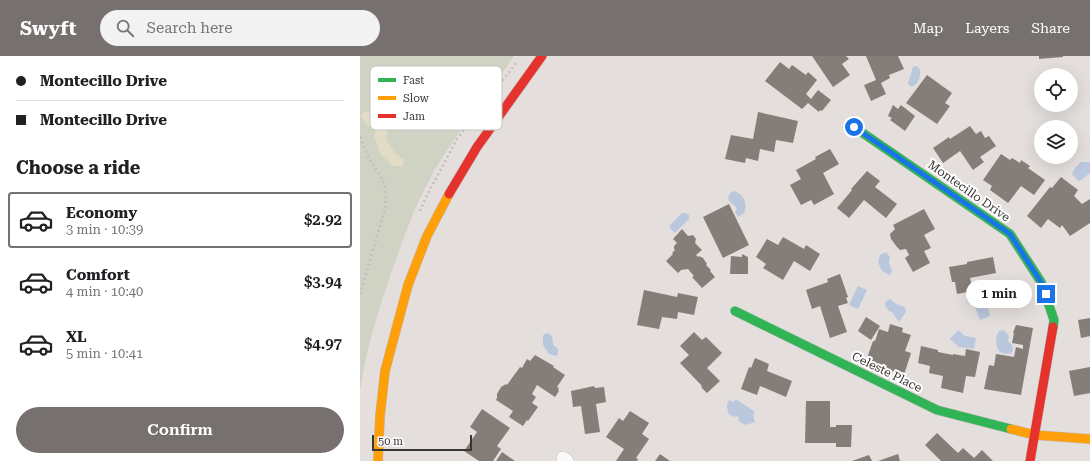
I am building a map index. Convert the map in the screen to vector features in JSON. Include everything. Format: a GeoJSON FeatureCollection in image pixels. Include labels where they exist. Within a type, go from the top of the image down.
{"type":"FeatureCollection","features":[{"type":"Feature","properties":{"kind":"street"},"geometry":{"type":"LineString","coordinates":[[502,112],[542,56]]}},
{"type":"Feature","properties":{"kind":"street","name":"Montecillo Drive"},"geometry":{"type":"LineString","coordinates":[[854,127],[1010,234],[1041,282],[1054,320],[1030,461]]}},
{"type":"Feature","properties":{"kind":"street"},"geometry":{"type":"LineString","coordinates":[[378,461],[380,416],[385,370],[408,285],[424,243],[446,199],[477,147],[489,130]]}},
{"type":"Feature","properties":{"kind":"street","name":"Celeste Place"},"geometry":{"type":"LineString","coordinates":[[735,311],[937,410],[1035,435],[1090,439]]}},
{"type":"Feature","properties":{"kind":"path"},"geometry":{"type":"LineString","coordinates":[[360,137],[367,154],[381,176],[386,194],[385,208],[360,295]]}},
{"type":"Feature","properties":{"kind":"shaded area"},"geometry":{"type":"Polygon","coordinates":[[[360,56],[514,56],[502,73],[502,66],[370,66],[370,130],[461,130],[429,180],[407,230],[378,313],[369,344],[360,391],[360,56]]]}},
{"type":"Feature","properties":{"kind":"sand"},"geometry":{"type":"Polygon","coordinates":[[[370,111],[370,127],[363,120],[361,115],[364,112],[370,111]]]}},
{"type":"Feature","properties":{"kind":"sand"},"geometry":{"type":"Polygon","coordinates":[[[375,130],[387,130],[386,140],[395,153],[404,159],[402,166],[393,166],[380,154],[378,145],[374,139],[375,130]]]}},
{"type":"Feature","properties":{"kind":"water"},"geometry":{"type":"Polygon","coordinates":[[[916,66],[920,69],[920,77],[918,82],[912,87],[908,84],[913,67],[916,66]]]}},
{"type":"Feature","properties":{"kind":"water"},"geometry":{"type":"Polygon","coordinates":[[[1081,162],[1090,162],[1090,173],[1078,181],[1072,174],[1081,162]]]}},
{"type":"Feature","properties":{"kind":"water"},"geometry":{"type":"Polygon","coordinates":[[[734,191],[743,197],[746,206],[744,213],[738,217],[735,212],[737,208],[729,201],[728,197],[731,192],[734,191]]]}},
{"type":"Feature","properties":{"kind":"water"},"geometry":{"type":"Polygon","coordinates":[[[682,213],[689,215],[689,219],[675,233],[670,228],[670,225],[682,213]]]}},
{"type":"Feature","properties":{"kind":"water"},"geometry":{"type":"Polygon","coordinates":[[[886,252],[890,257],[889,263],[892,271],[890,275],[882,271],[878,262],[880,255],[886,252]]]}},
{"type":"Feature","properties":{"kind":"water"},"geometry":{"type":"Polygon","coordinates":[[[858,286],[867,290],[858,309],[849,305],[858,286]]]}},
{"type":"Feature","properties":{"kind":"water"},"geometry":{"type":"Polygon","coordinates":[[[984,291],[990,316],[980,320],[974,304],[969,304],[966,299],[984,291]]]}},
{"type":"Feature","properties":{"kind":"water"},"geometry":{"type":"Polygon","coordinates":[[[890,299],[896,304],[905,307],[906,312],[899,322],[892,312],[885,306],[886,301],[890,299]]]}},
{"type":"Feature","properties":{"kind":"water"},"geometry":{"type":"Polygon","coordinates":[[[958,330],[965,336],[976,338],[974,349],[959,347],[950,339],[958,330]]]}},
{"type":"Feature","properties":{"kind":"water"},"geometry":{"type":"Polygon","coordinates":[[[1002,330],[1009,336],[1008,341],[1012,345],[1012,353],[1005,354],[998,350],[996,342],[997,336],[999,331],[1002,330]]]}},
{"type":"Feature","properties":{"kind":"water"},"geometry":{"type":"Polygon","coordinates":[[[548,333],[552,336],[553,344],[558,349],[558,354],[556,356],[549,354],[543,345],[543,336],[544,334],[548,333]]]}},
{"type":"Feature","properties":{"kind":"water"},"geometry":{"type":"Polygon","coordinates":[[[736,399],[755,412],[753,415],[755,422],[746,425],[738,421],[739,418],[737,416],[733,417],[728,413],[727,405],[729,400],[733,402],[736,399]]]}},
{"type":"Feature","properties":{"kind":"building"},"geometry":{"type":"Polygon","coordinates":[[[812,56],[846,56],[849,59],[842,64],[850,75],[833,87],[812,56]]]}},
{"type":"Feature","properties":{"kind":"building"},"geometry":{"type":"Polygon","coordinates":[[[866,56],[898,56],[904,69],[889,75],[890,78],[881,83],[886,94],[871,101],[864,85],[876,80],[866,56]]]}},
{"type":"Feature","properties":{"kind":"building"},"geometry":{"type":"Polygon","coordinates":[[[1039,56],[1063,56],[1063,57],[1039,59],[1039,56]]]}},
{"type":"Feature","properties":{"kind":"building"},"geometry":{"type":"Polygon","coordinates":[[[780,62],[789,69],[792,65],[806,75],[808,72],[817,80],[806,94],[811,99],[818,90],[831,100],[822,111],[820,110],[819,112],[808,103],[802,109],[765,81],[780,62]]]}},
{"type":"Feature","properties":{"kind":"building"},"geometry":{"type":"Polygon","coordinates":[[[927,75],[952,93],[945,103],[950,106],[937,124],[906,103],[927,75]]]}},
{"type":"Feature","properties":{"kind":"building"},"geometry":{"type":"Polygon","coordinates":[[[893,105],[898,109],[901,105],[915,116],[905,131],[890,120],[892,118],[888,116],[893,105]]]}},
{"type":"Feature","properties":{"kind":"building"},"geometry":{"type":"Polygon","coordinates":[[[758,112],[798,121],[793,143],[776,140],[774,152],[760,149],[758,161],[746,158],[745,163],[725,159],[731,135],[753,139],[758,112]]]}},
{"type":"Feature","properties":{"kind":"building"},"geometry":{"type":"Polygon","coordinates":[[[970,126],[976,134],[981,131],[985,138],[989,136],[996,146],[980,157],[984,162],[973,170],[960,151],[943,163],[933,148],[949,137],[950,139],[970,126]]]}},
{"type":"Feature","properties":{"kind":"building"},"geometry":{"type":"Polygon","coordinates":[[[830,149],[839,164],[823,173],[834,194],[814,205],[811,200],[801,205],[790,185],[801,179],[796,170],[830,149]]]}},
{"type":"Feature","properties":{"kind":"building"},"geometry":{"type":"Polygon","coordinates":[[[1001,154],[1010,160],[1012,158],[1020,163],[1021,160],[1030,166],[1028,168],[1045,180],[1034,195],[1021,186],[1008,203],[990,190],[992,186],[983,180],[1001,154]]]}},
{"type":"Feature","properties":{"kind":"building"},"geometry":{"type":"Polygon","coordinates":[[[867,171],[880,181],[875,187],[897,204],[886,218],[864,200],[849,218],[837,208],[867,171]]]}},
{"type":"Feature","properties":{"kind":"building"},"geometry":{"type":"Polygon","coordinates":[[[1061,177],[1078,190],[1074,196],[1082,204],[1090,199],[1090,223],[1070,236],[1062,225],[1060,228],[1048,219],[1041,228],[1027,216],[1050,187],[1052,188],[1061,177]]]}},
{"type":"Feature","properties":{"kind":"building"},"geometry":{"type":"Polygon","coordinates":[[[729,204],[749,245],[723,258],[703,217],[729,204]]]}},
{"type":"Feature","properties":{"kind":"building"},"geometry":{"type":"Polygon","coordinates":[[[924,209],[935,229],[924,235],[931,248],[924,251],[930,263],[913,272],[905,258],[909,255],[906,249],[900,250],[891,239],[890,234],[895,229],[893,225],[924,209]]]}},
{"type":"Feature","properties":{"kind":"building"},"geometry":{"type":"Polygon","coordinates":[[[682,229],[688,236],[693,235],[696,239],[695,243],[702,250],[696,255],[703,258],[707,264],[706,265],[715,277],[702,288],[692,277],[694,276],[688,269],[681,270],[678,273],[666,261],[675,250],[674,246],[677,243],[673,239],[682,229]]]}},
{"type":"Feature","properties":{"kind":"building"},"geometry":{"type":"Polygon","coordinates":[[[783,237],[804,249],[806,245],[820,254],[810,271],[794,261],[783,280],[763,268],[766,264],[756,257],[767,239],[778,245],[783,237]]]}},
{"type":"Feature","properties":{"kind":"building"},"geometry":{"type":"Polygon","coordinates":[[[742,254],[748,257],[748,274],[730,274],[731,256],[742,257],[742,254]]]}},
{"type":"Feature","properties":{"kind":"building"},"geometry":{"type":"Polygon","coordinates":[[[993,257],[996,273],[970,278],[973,291],[957,294],[955,282],[952,282],[949,267],[993,257]]]}},
{"type":"Feature","properties":{"kind":"building"},"geometry":{"type":"Polygon","coordinates":[[[840,274],[848,297],[846,298],[848,303],[838,306],[847,332],[830,338],[820,306],[812,309],[806,290],[828,282],[827,279],[840,274]]]}},
{"type":"Feature","properties":{"kind":"building"},"geometry":{"type":"Polygon","coordinates":[[[644,290],[677,297],[678,293],[698,297],[694,315],[678,312],[677,319],[662,317],[659,329],[637,325],[644,290]]]}},
{"type":"Feature","properties":{"kind":"building"},"geometry":{"type":"Polygon","coordinates":[[[866,317],[880,326],[871,340],[858,331],[866,317]]]}},
{"type":"Feature","properties":{"kind":"building"},"geometry":{"type":"Polygon","coordinates":[[[1090,318],[1090,336],[1081,338],[1078,320],[1090,318]]]}},
{"type":"Feature","properties":{"kind":"building"},"geometry":{"type":"Polygon","coordinates":[[[890,324],[903,328],[902,332],[911,335],[905,351],[911,353],[904,375],[865,364],[879,329],[888,332],[890,324]]]}},
{"type":"Feature","properties":{"kind":"building"},"geometry":{"type":"Polygon","coordinates":[[[1016,325],[1033,328],[1021,395],[984,389],[989,365],[994,366],[996,354],[1014,357],[1016,347],[1023,349],[1023,345],[1012,343],[1016,325]]]}},
{"type":"Feature","properties":{"kind":"building"},"geometry":{"type":"Polygon","coordinates":[[[694,332],[702,340],[706,337],[722,353],[707,368],[720,381],[707,393],[680,363],[689,355],[680,346],[694,332]]]}},
{"type":"Feature","properties":{"kind":"building"},"geometry":{"type":"Polygon","coordinates":[[[921,346],[953,355],[965,356],[966,349],[980,352],[975,377],[966,376],[963,393],[941,388],[943,376],[929,373],[930,366],[918,363],[921,346]]]}},
{"type":"Feature","properties":{"kind":"building"},"geometry":{"type":"Polygon","coordinates":[[[535,355],[554,366],[553,367],[565,375],[557,387],[559,388],[559,391],[555,397],[537,385],[532,394],[536,397],[532,403],[538,407],[523,426],[509,417],[513,411],[496,400],[497,394],[501,387],[506,384],[507,385],[520,367],[522,368],[527,359],[530,361],[535,355]]]}},
{"type":"Feature","properties":{"kind":"building"},"geometry":{"type":"Polygon","coordinates":[[[755,358],[769,364],[767,371],[792,381],[786,397],[760,386],[757,395],[741,389],[749,367],[751,368],[755,358]]]}},
{"type":"Feature","properties":{"kind":"building"},"geometry":{"type":"Polygon","coordinates":[[[1090,367],[1090,393],[1074,396],[1069,371],[1090,367]]]}},
{"type":"Feature","properties":{"kind":"building"},"geometry":{"type":"Polygon","coordinates":[[[594,386],[595,388],[604,387],[606,402],[596,404],[600,432],[585,434],[581,406],[573,407],[571,391],[594,386]]]}},
{"type":"Feature","properties":{"kind":"building"},"geometry":{"type":"Polygon","coordinates":[[[806,401],[830,401],[830,427],[836,427],[836,425],[852,425],[851,447],[836,447],[836,443],[805,443],[806,401]]]}},
{"type":"Feature","properties":{"kind":"building"},"geometry":{"type":"Polygon","coordinates":[[[482,409],[510,428],[497,446],[501,449],[493,461],[479,461],[464,451],[477,432],[470,427],[482,409]]]}},
{"type":"Feature","properties":{"kind":"building"},"geometry":{"type":"Polygon","coordinates":[[[630,411],[649,423],[642,434],[649,439],[636,458],[638,459],[637,461],[616,461],[624,449],[606,437],[619,418],[623,421],[630,411]]]}},
{"type":"Feature","properties":{"kind":"building"},"geometry":{"type":"Polygon","coordinates":[[[937,433],[958,453],[963,448],[974,458],[982,450],[993,461],[941,461],[925,445],[937,433]]]}},
{"type":"Feature","properties":{"kind":"building"},"geometry":{"type":"Polygon","coordinates":[[[502,452],[515,461],[496,461],[502,452]]]}},
{"type":"Feature","properties":{"kind":"building"},"geometry":{"type":"Polygon","coordinates":[[[660,454],[670,461],[655,461],[660,454]]]}},
{"type":"Feature","properties":{"kind":"building"},"geometry":{"type":"Polygon","coordinates":[[[898,454],[900,461],[878,461],[898,454]]]}},
{"type":"Feature","properties":{"kind":"building"},"geometry":{"type":"Polygon","coordinates":[[[869,455],[872,461],[852,461],[869,455]]]}},
{"type":"Feature","properties":{"kind":"traffic: fast"},"geometry":{"type":"LineString","coordinates":[[854,127],[1010,234],[1041,282],[1054,320],[1053,327]]}},
{"type":"Feature","properties":{"kind":"traffic: fast"},"geometry":{"type":"LineString","coordinates":[[735,311],[937,410],[1011,429]]}},
{"type":"Feature","properties":{"kind":"traffic: slow"},"geometry":{"type":"LineString","coordinates":[[378,461],[380,416],[385,371],[408,285],[427,236],[449,194]]}},
{"type":"Feature","properties":{"kind":"traffic: slow"},"geometry":{"type":"LineString","coordinates":[[1011,429],[1035,435],[1090,439]]}},
{"type":"Feature","properties":{"kind":"traffic: jam"},"geometry":{"type":"LineString","coordinates":[[502,112],[542,56]]}},
{"type":"Feature","properties":{"kind":"traffic: jam"},"geometry":{"type":"LineString","coordinates":[[449,194],[477,147],[489,130]]}},
{"type":"Feature","properties":{"kind":"traffic: jam"},"geometry":{"type":"LineString","coordinates":[[1030,461],[1053,327]]}},
{"type":"Feature","properties":{"kind":"route"},"geometry":{"type":"LineString","coordinates":[[854,127],[1010,234],[1041,282],[1046,294]]}}]}
